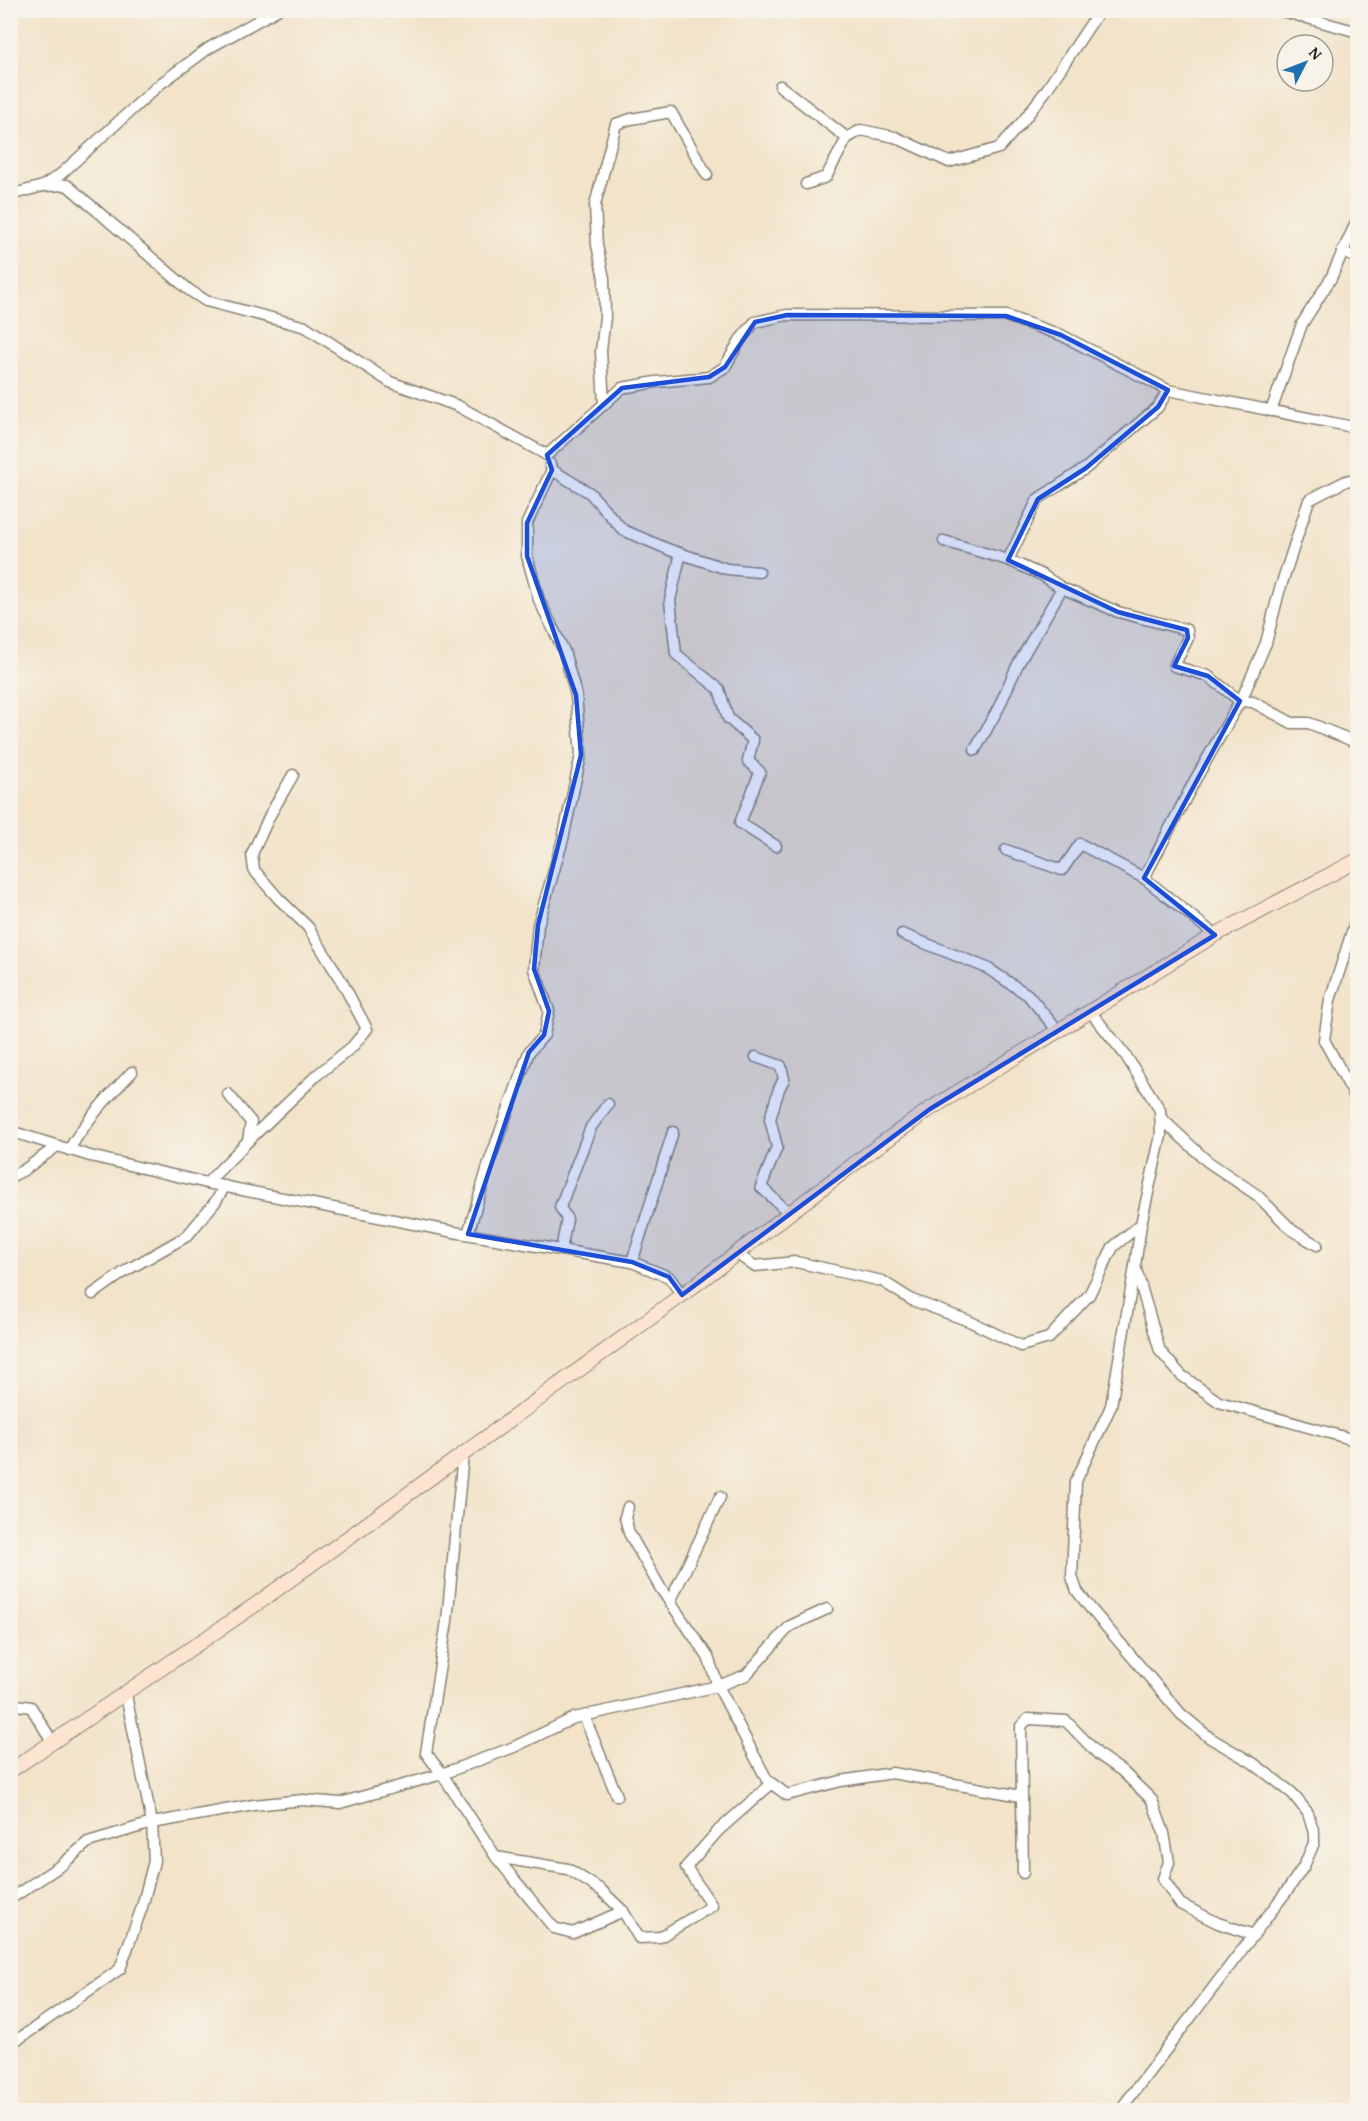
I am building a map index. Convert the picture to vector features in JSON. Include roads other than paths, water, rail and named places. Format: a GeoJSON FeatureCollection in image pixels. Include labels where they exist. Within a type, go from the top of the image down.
{"type":"FeatureCollection","features":[{"type":"Feature","properties":{"kind":"main road"},"geometry":{"type":"LineString","coordinates":[[10,1771],[126,1695],[267,1596],[682,1295],[867,1154],[930,1109],[1215,935],[1358,860]]}},
{"type":"Feature","properties":{"kind":"street"},"geometry":{"type":"LineString","coordinates":[[43,186],[61,174],[170,77],[209,48],[278,10]]}},
{"type":"Feature","properties":{"kind":"street"},"geometry":{"type":"LineString","coordinates":[[806,184],[826,177],[847,138],[861,130],[895,137],[949,162],[999,148],[1045,92],[1100,10]]}},
{"type":"Feature","properties":{"kind":"street"},"geometry":{"type":"LineString","coordinates":[[1278,10],[1358,32]]}},
{"type":"Feature","properties":{"kind":"street"},"geometry":{"type":"LineString","coordinates":[[780,86],[847,138]]}},
{"type":"Feature","properties":{"kind":"street"},"geometry":{"type":"LineString","coordinates":[[604,405],[600,351],[605,317],[604,278],[597,245],[595,205],[616,124],[671,112],[707,176]]}},
{"type":"Feature","properties":{"kind":"street"},"geometry":{"type":"LineString","coordinates":[[10,195],[43,186],[68,185],[189,290],[206,301],[306,327],[390,382],[458,406],[547,455],[552,470],[590,493],[623,530],[728,569],[759,572]]}},
{"type":"Feature","properties":{"kind":"street"},"geometry":{"type":"LineString","coordinates":[[1271,411],[1302,324],[1331,278],[1358,218]]}},
{"type":"Feature","properties":{"kind":"street"},"geometry":{"type":"LineString","coordinates":[[1342,252],[1358,258]]}},
{"type":"Feature","properties":{"kind":"street"},"geometry":{"type":"LineString","coordinates":[[547,455],[622,388],[709,376],[725,367],[740,340],[755,322],[787,315],[1006,316],[1060,335],[1168,390],[1358,428]]}},
{"type":"Feature","properties":{"kind":"street"},"geometry":{"type":"LineString","coordinates":[[1008,560],[1038,499],[1086,468],[1158,407],[1168,390]]}},
{"type":"Feature","properties":{"kind":"street"},"geometry":{"type":"LineString","coordinates":[[468,1234],[489,1163],[529,1053],[544,1035],[549,1011],[534,969],[538,925],[563,839],[581,755],[576,695],[564,651],[539,600],[527,556],[527,524],[552,470]]}},
{"type":"Feature","properties":{"kind":"street"},"geometry":{"type":"LineString","coordinates":[[1144,878],[1195,780],[1240,701],[1266,643],[1279,592],[1309,500],[1346,481],[1358,478]]}},
{"type":"Feature","properties":{"kind":"street"},"geometry":{"type":"LineString","coordinates":[[944,541],[1008,560],[1042,575],[1062,588],[1118,612],[1187,630],[1188,638],[1174,666],[1208,676],[1240,701],[1253,702],[1292,723],[1309,723],[1358,743]]}},
{"type":"Feature","properties":{"kind":"street"},"geometry":{"type":"LineString","coordinates":[[681,553],[670,600],[676,654],[719,689],[728,718],[753,740],[748,761],[760,772],[740,823],[776,846]]}},
{"type":"Feature","properties":{"kind":"street"},"geometry":{"type":"LineString","coordinates":[[975,750],[999,707],[1017,666],[1062,588]]}},
{"type":"Feature","properties":{"kind":"street"},"geometry":{"type":"LineString","coordinates":[[207,1183],[316,1075],[352,1047],[367,1029],[342,982],[308,927],[278,898],[254,870],[252,854],[270,815],[293,775]]}},
{"type":"Feature","properties":{"kind":"street"},"geometry":{"type":"LineString","coordinates":[[1006,850],[1062,870],[1080,844],[1144,878],[1215,935]]}},
{"type":"Feature","properties":{"kind":"street"},"geometry":{"type":"LineString","coordinates":[[1358,913],[1330,1000],[1323,1040],[1358,1102]]}},
{"type":"Feature","properties":{"kind":"street"},"geometry":{"type":"LineString","coordinates":[[902,934],[987,968],[1028,996],[1058,1031]]}},
{"type":"Feature","properties":{"kind":"street"},"geometry":{"type":"LineString","coordinates":[[1090,1011],[1126,1056],[1160,1110],[1161,1135],[1141,1224],[1111,1406],[1076,1481],[1072,1577],[1077,1591],[1091,1609],[1181,1714],[1210,1738],[1253,1762],[1292,1793],[1308,1813],[1314,1833],[1311,1851],[1289,1888],[1120,2110]]}},
{"type":"Feature","properties":{"kind":"street"},"geometry":{"type":"LineString","coordinates":[[756,1057],[781,1066],[784,1079],[770,1119],[777,1147],[761,1186],[789,1214]]}},
{"type":"Feature","properties":{"kind":"street"},"geometry":{"type":"LineString","coordinates":[[69,1150],[96,1109],[132,1072]]}},
{"type":"Feature","properties":{"kind":"street"},"geometry":{"type":"LineString","coordinates":[[228,1094],[251,1122],[248,1141]]}},
{"type":"Feature","properties":{"kind":"street"},"geometry":{"type":"LineString","coordinates":[[561,1250],[567,1219],[560,1207],[585,1149],[591,1127],[608,1104]]}},
{"type":"Feature","properties":{"kind":"street"},"geometry":{"type":"LineString","coordinates":[[1161,1118],[1207,1161],[1257,1195],[1293,1230],[1317,1245]]}},
{"type":"Feature","properties":{"kind":"street"},"geometry":{"type":"LineString","coordinates":[[10,1131],[56,1147],[207,1183],[468,1234],[632,1262],[669,1277],[682,1295]]}},
{"type":"Feature","properties":{"kind":"street"},"geometry":{"type":"LineString","coordinates":[[632,1262],[660,1167],[673,1132]]}},
{"type":"Feature","properties":{"kind":"street"},"geometry":{"type":"LineString","coordinates":[[10,1177],[56,1147]]}},
{"type":"Feature","properties":{"kind":"street"},"geometry":{"type":"LineString","coordinates":[[93,1294],[127,1270],[187,1236],[216,1201],[225,1186]]}},
{"type":"Feature","properties":{"kind":"street"},"geometry":{"type":"LineString","coordinates":[[736,1253],[753,1266],[796,1263],[882,1281],[912,1300],[969,1321],[1021,1346],[1049,1338],[1089,1295],[1113,1247],[1141,1224]]}},
{"type":"Feature","properties":{"kind":"street"},"geometry":{"type":"LineString","coordinates":[[1135,1266],[1160,1351],[1181,1376],[1218,1402],[1358,1442]]}},
{"type":"Feature","properties":{"kind":"street"},"geometry":{"type":"LineString","coordinates":[[464,1454],[447,1621],[426,1753],[496,1857],[554,1928],[573,1933],[623,1911]]}},
{"type":"Feature","properties":{"kind":"street"},"geometry":{"type":"LineString","coordinates":[[670,1602],[720,1497]]}},
{"type":"Feature","properties":{"kind":"street"},"geometry":{"type":"LineString","coordinates":[[628,1507],[625,1517],[629,1533],[670,1602],[708,1657],[718,1686],[766,1780],[771,1784],[787,1795],[841,1781],[892,1773],[1021,1796]]}},
{"type":"Feature","properties":{"kind":"street"},"geometry":{"type":"LineString","coordinates":[[10,1899],[63,1864],[88,1842],[152,1823],[254,1805],[303,1800],[340,1803],[442,1774],[514,1747],[574,1718],[718,1686],[746,1676],[790,1626],[827,1609]]}},
{"type":"Feature","properties":{"kind":"street"},"geometry":{"type":"LineString","coordinates":[[10,2041],[20,2038],[120,1969],[142,1907],[154,1861],[152,1823],[126,1695]]}},
{"type":"Feature","properties":{"kind":"street"},"geometry":{"type":"LineString","coordinates":[[10,1704],[31,1707],[52,1743]]}},
{"type":"Feature","properties":{"kind":"street"},"geometry":{"type":"LineString","coordinates":[[584,1716],[617,1796]]}},
{"type":"Feature","properties":{"kind":"street"},"geometry":{"type":"LineString","coordinates":[[1023,1873],[1022,1726],[1028,1719],[1066,1721],[1099,1755],[1122,1771],[1152,1800],[1164,1833],[1169,1862],[1163,1879],[1180,1904],[1218,1923],[1254,1935]]}},
{"type":"Feature","properties":{"kind":"street"},"geometry":{"type":"LineString","coordinates":[[496,1857],[568,1869],[601,1890],[623,1911],[639,1938],[660,1936],[712,1906],[686,1867],[719,1830],[771,1784]]}}]}
